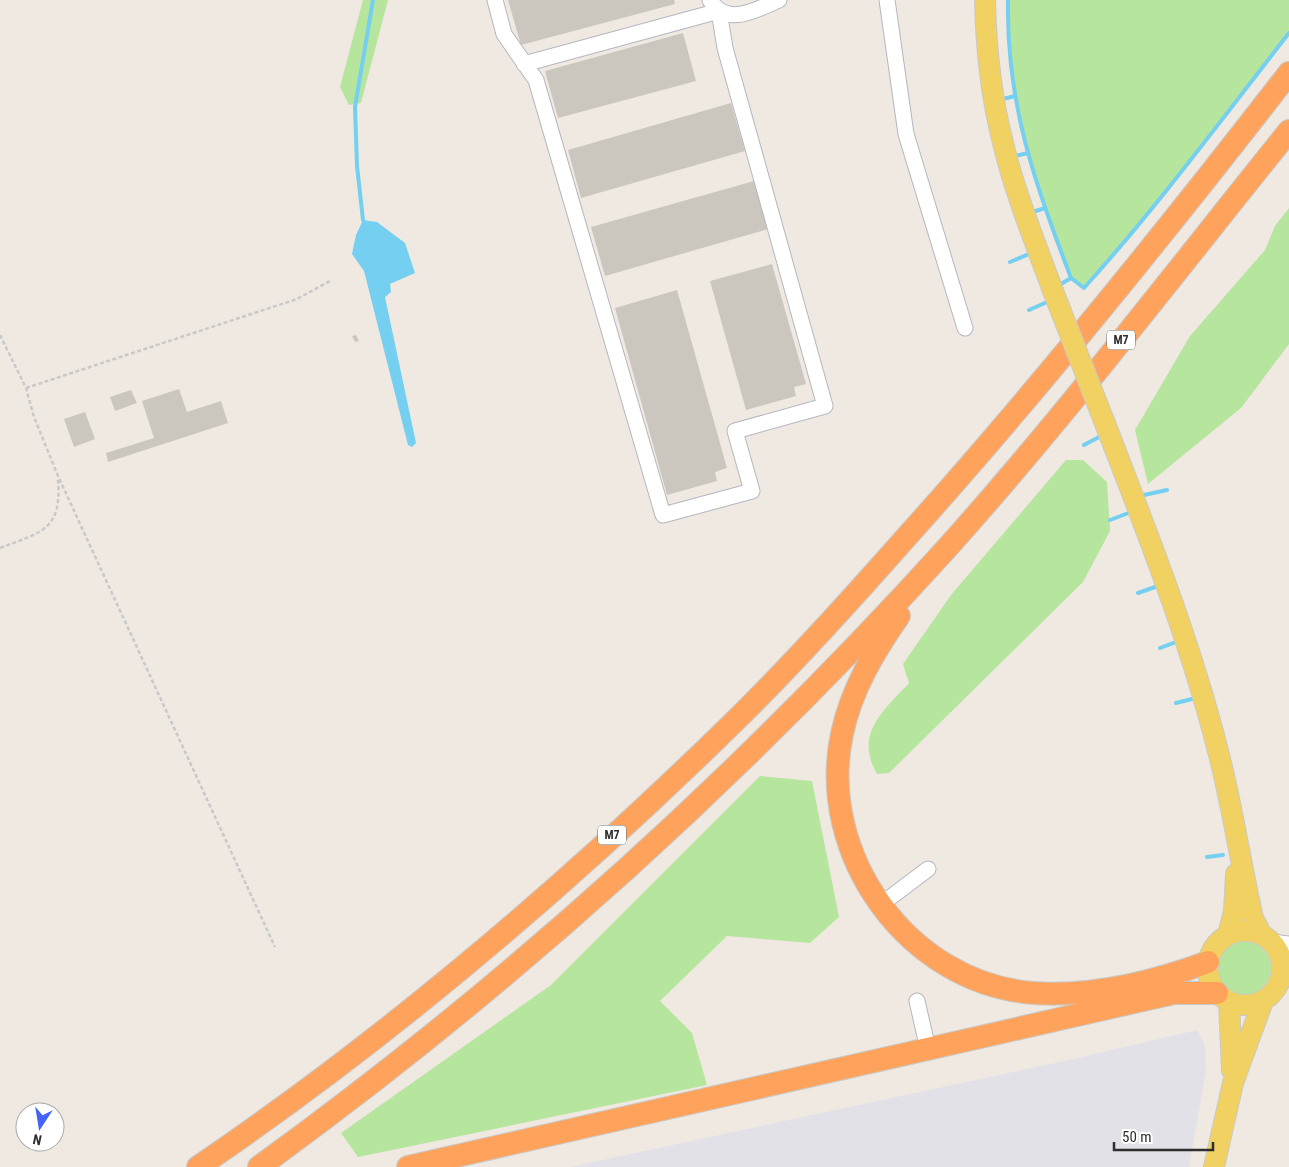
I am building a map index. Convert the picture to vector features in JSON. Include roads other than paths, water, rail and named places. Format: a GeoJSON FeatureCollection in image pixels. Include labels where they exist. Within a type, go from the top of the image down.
{"type":"FeatureCollection","features":[{"type":"Feature","properties":{"kind":"highway","name":"M7"},"geometry":{"type":"LineString","coordinates":[[198,1167],[278,1110],[455,974],[593,854],[738,718],[846,605],[981,454],[1114,294],[1289,73]]}},
{"type":"Feature","properties":{"kind":"highway","name":"M7"},"geometry":{"type":"LineString","coordinates":[[259,1167],[376,1080],[478,1000],[651,850],[813,692],[948,546],[1095,371],[1289,131]]}},
{"type":"Feature","properties":{"kind":"highway"},"geometry":{"type":"LineString","coordinates":[[948,546],[881,642],[864,672],[848,706],[841,736],[838,770],[839,804],[849,846],[862,877],[879,906],[905,934],[941,962],[972,978],[1003,988],[1033,993],[1073,994],[1104,990],[1177,974],[1208,962]]}},
{"type":"Feature","properties":{"kind":"highway"},"geometry":{"type":"LineString","coordinates":[[408,1167],[1174,994],[1223,997]]}},
{"type":"Feature","properties":{"kind":"main road"},"geometry":{"type":"LineString","coordinates":[[985,0],[986,37],[991,83],[1003,144],[1020,200],[1053,291],[1160,567],[1191,656],[1217,748],[1253,918],[1274,940],[1285,974],[1274,992],[1263,1001],[1249,1005],[1223,997]]}},
{"type":"Feature","properties":{"kind":"main road"},"geometry":{"type":"LineString","coordinates":[[1228,934],[1235,897],[1234,825]]}},
{"type":"Feature","properties":{"kind":"main road"},"geometry":{"type":"LineString","coordinates":[[1233,1083],[1223,997],[1209,978],[1208,962],[1214,946],[1228,934],[1244,930],[1274,940]]}},
{"type":"Feature","properties":{"kind":"main road"},"geometry":{"type":"LineString","coordinates":[[1214,1167],[1233,1083],[1263,1001]]}},
{"type":"Feature","properties":{"kind":"lane"},"geometry":{"type":"LineString","coordinates":[[495,0],[504,34],[536,80],[662,515],[752,491],[735,431],[825,406],[714,5]]}},
{"type":"Feature","properties":{"kind":"lane"},"geometry":{"type":"LineString","coordinates":[[524,64],[714,5],[734,16],[779,0]]}},
{"type":"Feature","properties":{"kind":"lane"},"geometry":{"type":"LineString","coordinates":[[887,0],[906,134],[965,328]]}},
{"type":"Feature","properties":{"kind":"lane"},"geometry":{"type":"LineString","coordinates":[[879,906],[928,869]]}},
{"type":"Feature","properties":{"kind":"lane"},"geometry":{"type":"LineString","coordinates":[[917,1001],[928,1049]]}},
{"type":"Feature","properties":{"kind":"water"},"geometry":{"type":"Polygon","coordinates":[[[363,220],[377,222],[405,243],[415,273],[390,284],[391,292],[385,297],[416,443],[412,447],[408,445],[364,271],[352,254],[356,235],[363,220]]]}},
{"type":"Feature","properties":{"kind":"waterway"},"geometry":{"type":"LineString","coordinates":[[363,220],[357,166],[355,107],[373,0]]}},
{"type":"Feature","properties":{"kind":"waterway"},"geometry":{"type":"LineString","coordinates":[[1008,0],[1012,74],[1025,142],[1046,209],[1071,278],[1084,288],[1163,194],[1289,33]]}},
{"type":"Feature","properties":{"kind":"waterway"},"geometry":{"type":"LineString","coordinates":[[1003,99],[1015,96]]}},
{"type":"Feature","properties":{"kind":"waterway"},"geometry":{"type":"LineString","coordinates":[[1015,156],[1028,153]]}},
{"type":"Feature","properties":{"kind":"waterway"},"geometry":{"type":"LineString","coordinates":[[1033,212],[1045,208]]}},
{"type":"Feature","properties":{"kind":"waterway"},"geometry":{"type":"LineString","coordinates":[[1010,262],[1029,254]]}},
{"type":"Feature","properties":{"kind":"waterway"},"geometry":{"type":"LineString","coordinates":[[1061,284],[1071,278]]}},
{"type":"Feature","properties":{"kind":"waterway"},"geometry":{"type":"LineString","coordinates":[[1029,310],[1047,302]]}},
{"type":"Feature","properties":{"kind":"waterway"},"geometry":{"type":"LineString","coordinates":[[1084,445],[1099,437]]}},
{"type":"Feature","properties":{"kind":"waterway"},"geometry":{"type":"LineString","coordinates":[[1144,495],[1167,490]]}},
{"type":"Feature","properties":{"kind":"waterway"},"geometry":{"type":"LineString","coordinates":[[1110,520],[1131,512]]}},
{"type":"Feature","properties":{"kind":"waterway"},"geometry":{"type":"LineString","coordinates":[[1138,593],[1158,586]]}},
{"type":"Feature","properties":{"kind":"waterway"},"geometry":{"type":"LineString","coordinates":[[1160,648],[1176,642]]}},
{"type":"Feature","properties":{"kind":"waterway"},"geometry":{"type":"LineString","coordinates":[[1176,703],[1192,699]]}},
{"type":"Feature","properties":{"kind":"waterway"},"geometry":{"type":"LineString","coordinates":[[1207,857],[1223,855]]}}]}
